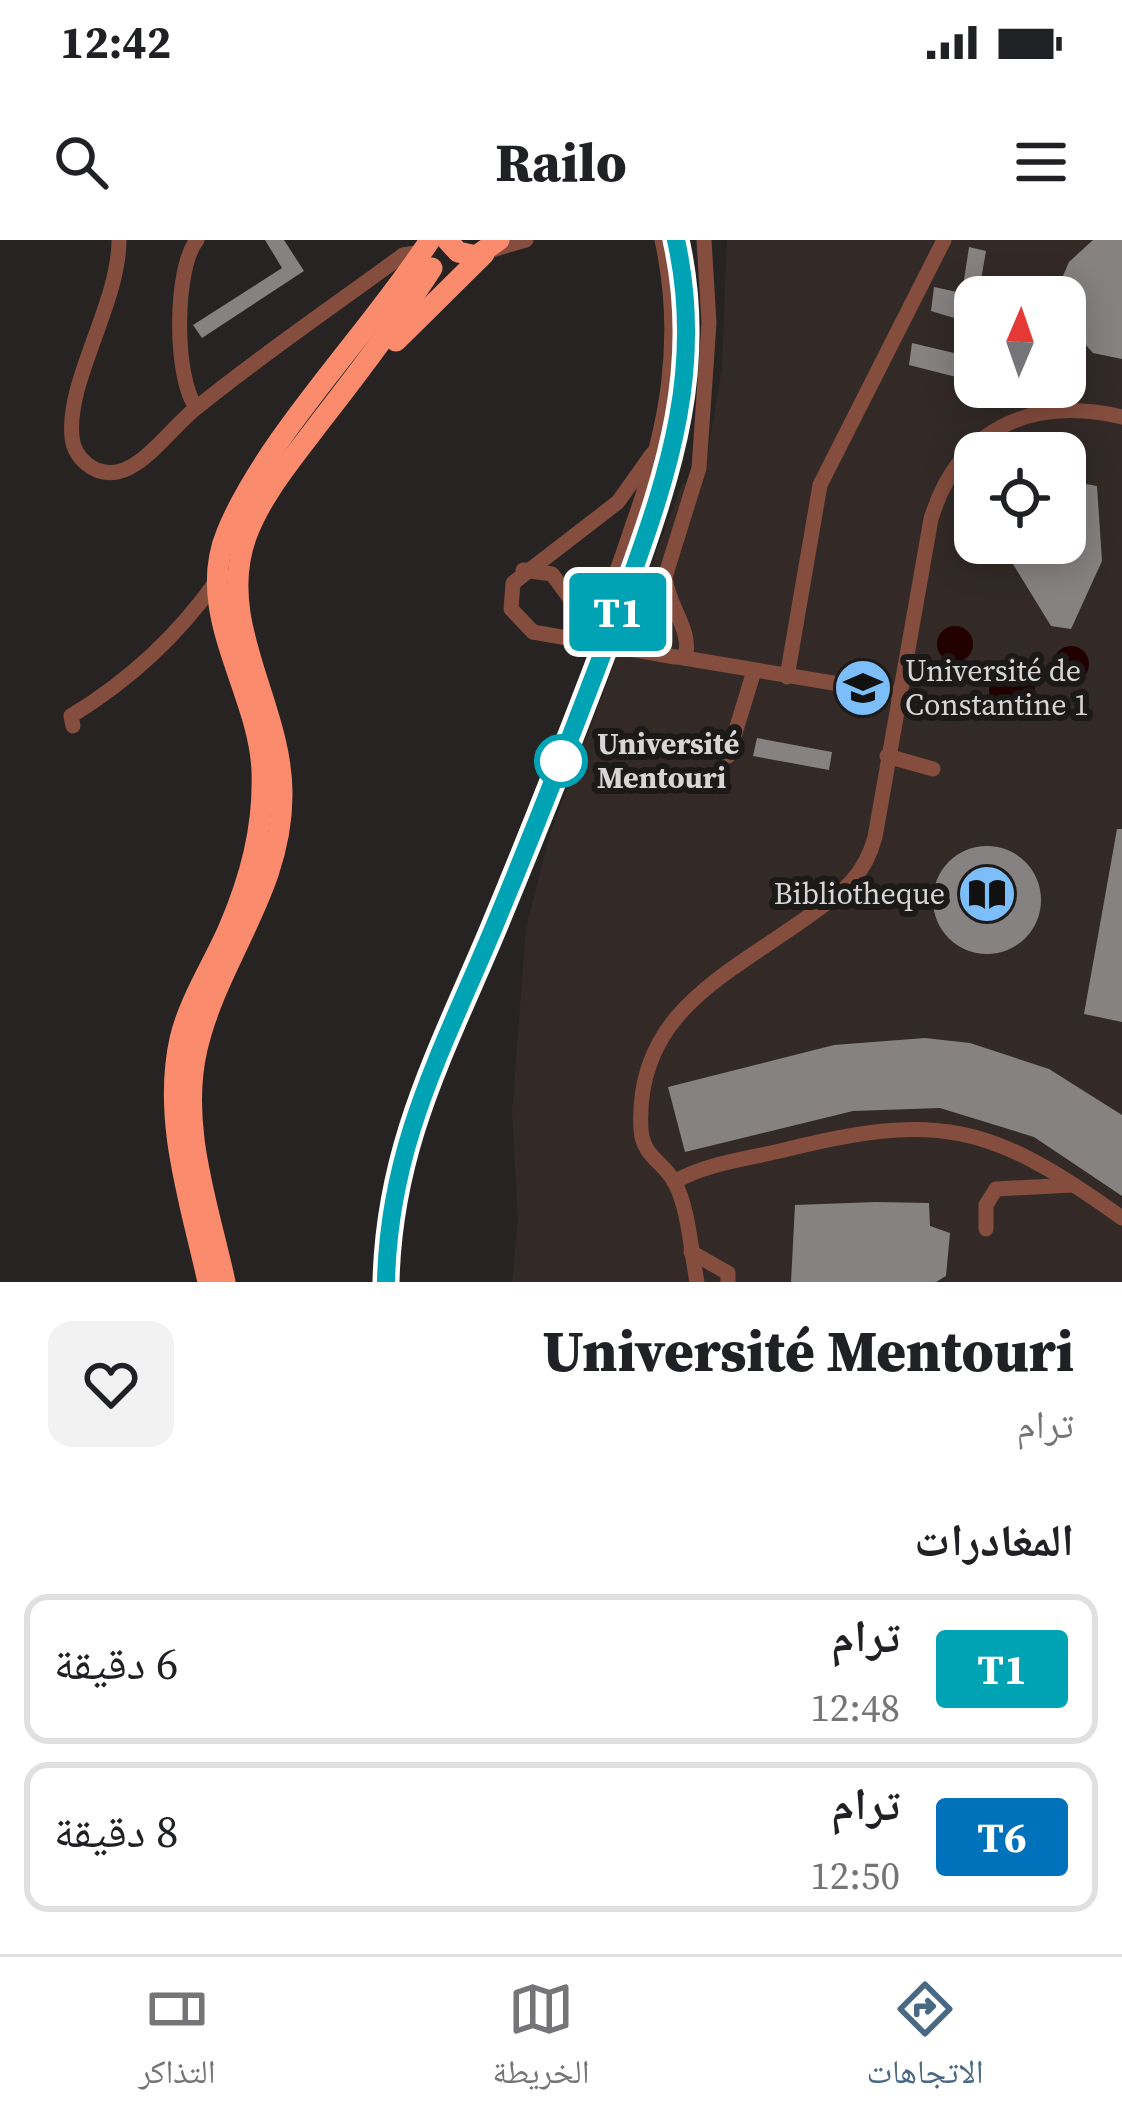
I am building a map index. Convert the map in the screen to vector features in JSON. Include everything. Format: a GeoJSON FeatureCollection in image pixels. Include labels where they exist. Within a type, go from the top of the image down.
{"type":"FeatureCollection","features":[{"type":"Feature","properties":{"kind":"highway"},"geometry":{"type":"LineString","coordinates":[[447,240],[466,256],[492,248]]}},
{"type":"Feature","properties":{"kind":"highway"},"geometry":{"type":"LineString","coordinates":[[257,514],[293,478],[397,340],[492,248]]}},
{"type":"Feature","properties":{"kind":"highway"},"geometry":{"type":"LineString","coordinates":[[225,1282],[194,1133],[193,1072],[213,1004],[266,890],[281,831],[277,736],[238,611],[236,574],[257,514],[428,253]]}},
{"type":"Feature","properties":{"kind":"highway"},"geometry":{"type":"LineString","coordinates":[[208,1282],[179,1143],[176,1067],[185,1023],[251,870],[260,829],[262,769],[258,734],[220,614],[218,578],[226,534],[250,491],[428,253]]}},
{"type":"Feature","properties":{"kind":"street"},"geometry":{"type":"LineString","coordinates":[[119,240],[109,302],[72,421],[75,451],[93,469],[118,472],[196,407],[403,255],[428,253]]}},
{"type":"Feature","properties":{"kind":"street"},"geometry":{"type":"LineString","coordinates":[[196,407],[184,387],[179,351],[186,262],[197,240]]}},
{"type":"Feature","properties":{"kind":"street"},"geometry":{"type":"LineString","coordinates":[[492,248],[526,240]]}},
{"type":"Feature","properties":{"kind":"street"},"geometry":{"type":"LineString","coordinates":[[523,570],[552,574],[580,615],[597,610],[662,442],[674,335],[662,240]]}},
{"type":"Feature","properties":{"kind":"street"},"geometry":{"type":"LineString","coordinates":[[680,658],[689,643],[665,578],[699,468],[709,323],[704,240]]}},
{"type":"Feature","properties":{"kind":"street"},"geometry":{"type":"LineString","coordinates":[[787,677],[820,485],[944,240]]}},
{"type":"Feature","properties":{"kind":"street"},"geometry":{"type":"LineString","coordinates":[[697,1282],[674,1182],[650,1156],[642,1137],[645,1074],[653,1046],[689,1004],[858,878],[875,837],[931,519],[961,460],[992,432],[1032,413],[1077,408],[1122,416]]}},
{"type":"Feature","properties":{"kind":"street"},"geometry":{"type":"LineString","coordinates":[[662,442],[618,502],[523,570],[513,583],[514,616],[533,632],[898,694]]}},
{"type":"Feature","properties":{"kind":"street"},"geometry":{"type":"LineString","coordinates":[[74,726],[71,716],[145,664],[186,624],[218,578]]}},
{"type":"Feature","properties":{"kind":"street"},"geometry":{"type":"LineString","coordinates":[[728,756],[754,671]]}},
{"type":"Feature","properties":{"kind":"street"},"geometry":{"type":"LineString","coordinates":[[887,756],[933,769]]}},
{"type":"Feature","properties":{"kind":"street"},"geometry":{"type":"LineString","coordinates":[[674,1182],[865,1129],[916,1126],[976,1135],[1047,1165],[1122,1218]]}},
{"type":"Feature","properties":{"kind":"street"},"geometry":{"type":"LineString","coordinates":[[986,1229],[986,1205],[996,1189],[1076,1185]]}},
{"type":"Feature","properties":{"kind":"street"},"geometry":{"type":"LineString","coordinates":[[691,1252],[728,1273],[728,1282]]}},
{"type":"Feature","properties":{"kind":"shaded area","name":"Université de Constantine 1"},"geometry":{"type":"Polygon","coordinates":[[[727,240],[1122,240],[1122,1282],[512,1282],[518,1219],[512,1114],[526,928],[550,834],[682,484],[701,480],[722,368],[727,240]]]}},
{"type":"Feature","properties":{"kind":"shaded area"},"geometry":{"type":"Polygon","coordinates":[[[955,626],[968,631],[973,644],[968,657],[955,662],[942,657],[937,644],[942,631],[955,626]]]}},
{"type":"Feature","properties":{"kind":"shaded area"},"geometry":{"type":"Polygon","coordinates":[[[1071,646],[1084,651],[1089,664],[1084,677],[1071,682],[1058,677],[1053,664],[1058,651],[1071,646]]]}},
{"type":"Feature","properties":{"kind":"shaded area"},"geometry":{"type":"Polygon","coordinates":[[[1012,667],[1028,674],[1035,690],[1028,706],[1012,713],[996,706],[989,690],[996,674],[1012,667]]]}},
{"type":"Feature","properties":{"kind":"building"},"geometry":{"type":"Polygon","coordinates":[[[265,240],[284,240],[304,271],[202,338],[193,325],[282,268],[265,240]]]}},
{"type":"Feature","properties":{"kind":"building"},"geometry":{"type":"Polygon","coordinates":[[[1093,240],[1122,240],[1122,359],[1093,353],[1086,345],[1086,276],[1063,276],[1069,262],[1093,240]]]}},
{"type":"Feature","properties":{"kind":"building"},"geometry":{"type":"Polygon","coordinates":[[[969,247],[986,251],[982,276],[965,276],[969,247]]]}},
{"type":"Feature","properties":{"kind":"building"},"geometry":{"type":"Polygon","coordinates":[[[934,287],[954,291],[954,318],[931,311],[934,287]]]}},
{"type":"Feature","properties":{"kind":"building"},"geometry":{"type":"Polygon","coordinates":[[[912,343],[954,353],[954,376],[909,365],[912,343]]]}},
{"type":"Feature","properties":{"kind":"building"},"geometry":{"type":"Polygon","coordinates":[[[1086,484],[1097,486],[1102,561],[1071,629],[1051,626],[1013,564],[1086,564],[1086,484]]]}},
{"type":"Feature","properties":{"kind":"building"},"geometry":{"type":"Polygon","coordinates":[[[757,738],[832,752],[829,770],[753,756],[757,738]]]}},
{"type":"Feature","properties":{"kind":"building"},"geometry":{"type":"Polygon","coordinates":[[[1117,829],[1122,829],[1122,1022],[1084,1014],[1117,829]]]}},
{"type":"Feature","properties":{"kind":"building","name":"Bibliotheque"},"geometry":{"type":"Polygon","coordinates":[[[987,846],[1008,850],[1025,862],[1037,879],[1041,900],[1037,921],[1025,938],[1008,950],[987,954],[966,950],[949,938],[937,921],[933,900],[937,879],[949,862],[966,850],[987,846]]]}},
{"type":"Feature","properties":{"kind":"building"},"geometry":{"type":"Polygon","coordinates":[[[925,1038],[970,1043],[1049,1069],[1122,1115],[1122,1196],[1034,1137],[940,1108],[853,1111],[685,1152],[668,1087],[834,1045],[925,1038]]]}},
{"type":"Feature","properties":{"kind":"building"},"geometry":{"type":"Polygon","coordinates":[[[929,1203],[930,1226],[950,1233],[946,1276],[936,1282],[791,1282],[795,1205],[929,1203]]]}},
{"type":"Feature","properties":{"kind":"tram line","name":"T1"},"geometry":{"type":"LineString","coordinates":[[386,1282],[391,1204],[416,1106],[528,843],[668,476],[683,417],[689,360],[686,281],[676,240]]}},
{"type":"Feature","properties":{"kind":"tram line"},"geometry":{"type":"LineString","coordinates":[[392,1282],[403,1190],[428,1104],[589,713],[667,495],[692,370],[694,328],[683,240]]}},
{"type":"Feature","properties":{"kind":"place","name":"Université de Constantine 1"},"geometry":{"type":"Point","coordinates":[863,688]}},
{"type":"Feature","properties":{"kind":"place","name":"Université Mentouri"},"geometry":{"type":"Point","coordinates":[561,761]}},
{"type":"Feature","properties":{"kind":"place","name":"Bibliotheque"},"geometry":{"type":"Point","coordinates":[987,894]}}]}
